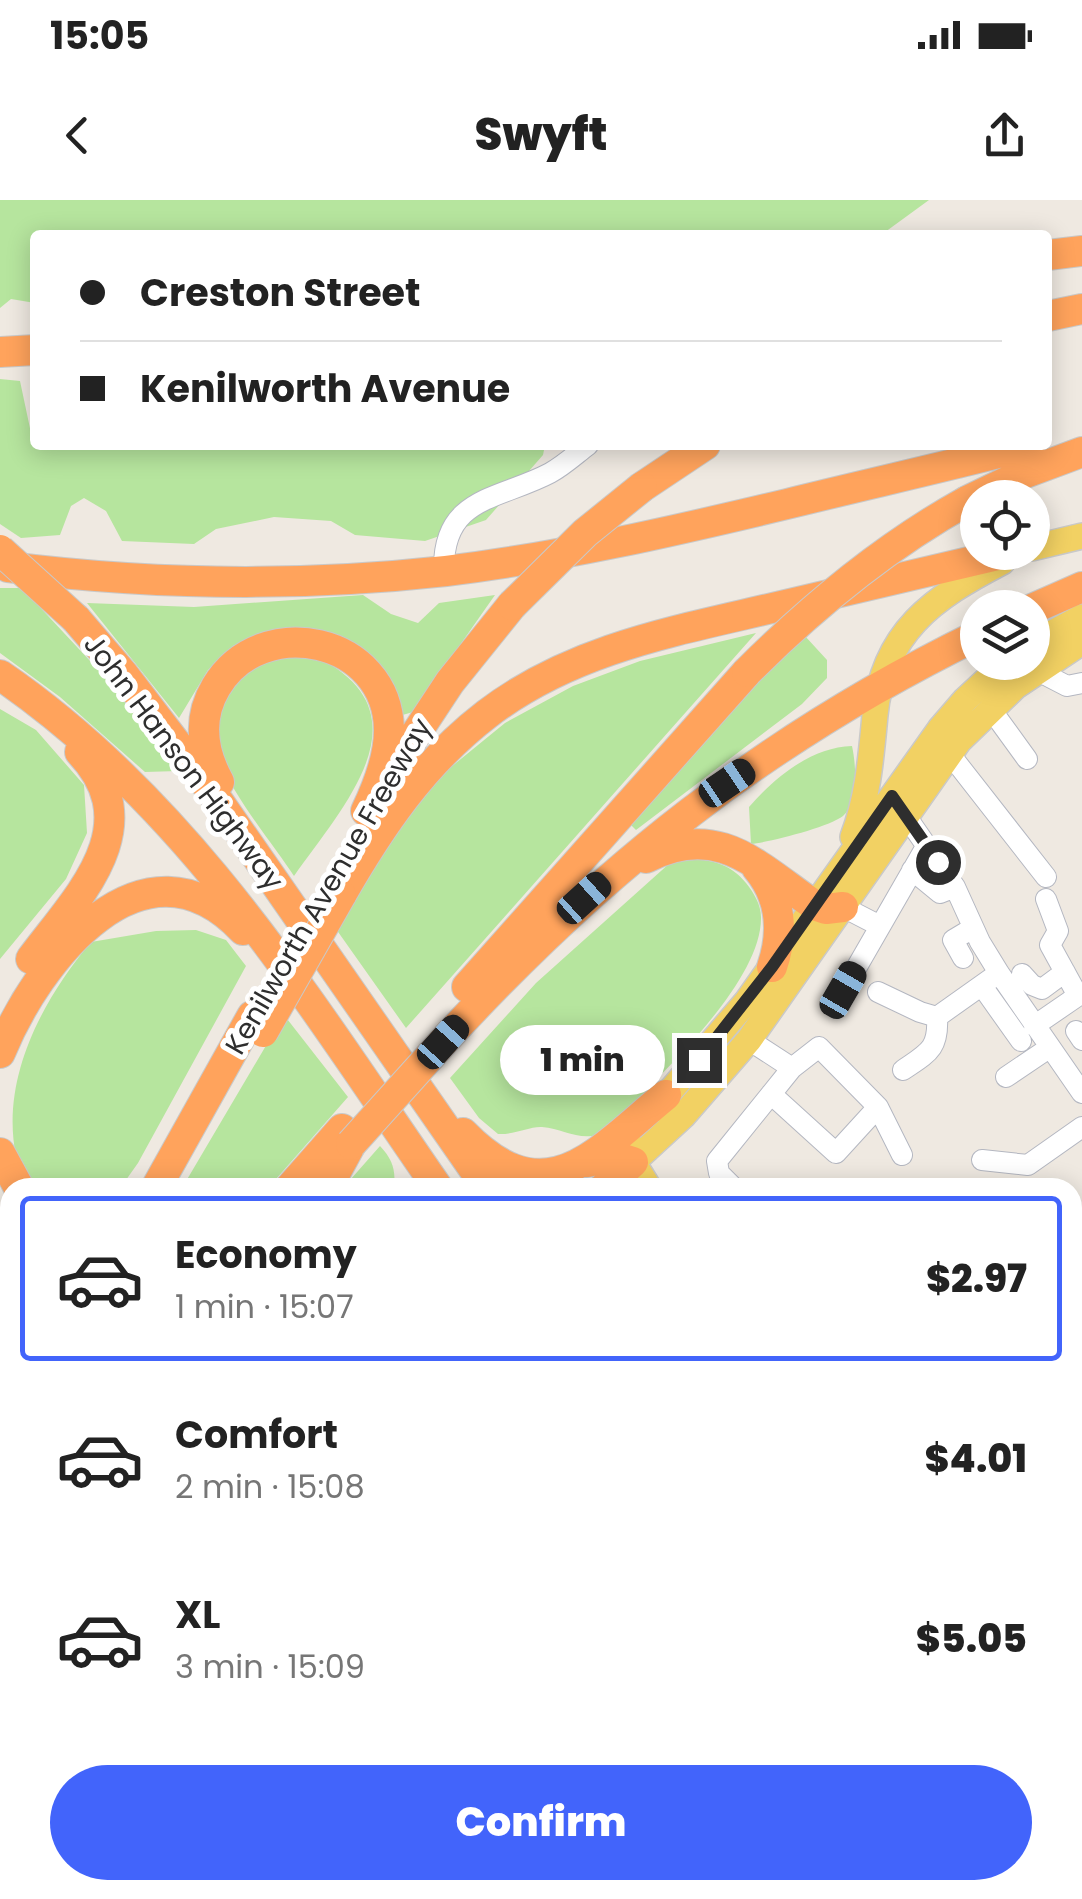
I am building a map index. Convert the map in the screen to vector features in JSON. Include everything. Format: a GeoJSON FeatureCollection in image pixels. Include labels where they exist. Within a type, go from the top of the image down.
{"type":"FeatureCollection","features":[{"type":"Feature","properties":{"kind":"highway"},"geometry":{"type":"LineString","coordinates":[[1052,255],[1082,251]]}},
{"type":"Feature","properties":{"kind":"highway"},"geometry":{"type":"LineString","coordinates":[[1052,275],[1082,271]]}},
{"type":"Feature","properties":{"kind":"highway"},"geometry":{"type":"LineString","coordinates":[[1052,315],[1082,309]]}},
{"type":"Feature","properties":{"kind":"highway"},"geometry":{"type":"LineString","coordinates":[[0,352],[30,350]]}},
{"type":"Feature","properties":{"kind":"highway"},"geometry":{"type":"LineString","coordinates":[[1052,439],[1082,431]]}},
{"type":"Feature","properties":{"kind":"highway","name":"Kenilworth Avenue Freeway"},"geometry":{"type":"LineString","coordinates":[[162,1178],[258,1024],[334,887],[366,811],[450,682],[512,605],[585,533],[698,450]]}},
{"type":"Feature","properties":{"kind":"highway"},"geometry":{"type":"LineString","coordinates":[[0,566],[218,582],[302,581],[444,571],[658,535],[1009,450]]}},
{"type":"Feature","properties":{"kind":"highway"},"geometry":{"type":"LineString","coordinates":[[301,1178],[346,1136],[438,1034],[747,672],[842,584],[901,542],[967,501],[1082,452]]}},
{"type":"Feature","properties":{"kind":"highway","name":"John Hanson Highway"},"geometry":{"type":"LineString","coordinates":[[0,550],[76,619],[147,704],[480,1178]]}},
{"type":"Feature","properties":{"kind":"highway"},"geometry":{"type":"LineString","coordinates":[[334,887],[432,762],[489,712],[554,672],[592,655],[659,635],[960,564]]}},
{"type":"Feature","properties":{"kind":"highway"},"geometry":{"type":"LineString","coordinates":[[1050,601],[1082,587]]}},
{"type":"Feature","properties":{"kind":"highway"},"geometry":{"type":"LineString","coordinates":[[268,872],[209,764],[203,740],[204,716],[212,694],[244,656],[281,642],[320,643],[356,662],[374,683],[386,709],[389,731],[382,771],[366,811]]}},
{"type":"Feature","properties":{"kind":"highway"},"geometry":{"type":"LineString","coordinates":[[438,1034],[604,881],[727,783],[880,685],[960,643]]}},
{"type":"Feature","properties":{"kind":"highway"},"geometry":{"type":"LineString","coordinates":[[0,1008],[97,868],[106,846],[109,819],[106,795],[91,763],[1,676]]}},
{"type":"Feature","properties":{"kind":"highway","name":"John Hanson Highway"},"geometry":{"type":"LineString","coordinates":[[1,676],[98,752],[187,840],[239,904],[431,1178]]}},
{"type":"Feature","properties":{"kind":"highway"},"geometry":{"type":"LineString","coordinates":[[604,881],[662,850],[684,844],[716,844],[744,856],[828,906]]}},
{"type":"Feature","properties":{"kind":"highway"},"geometry":{"type":"LineString","coordinates":[[744,856],[768,882],[777,906],[779,934],[772,967]]}},
{"type":"Feature","properties":{"kind":"highway"},"geometry":{"type":"LineString","coordinates":[[0,1053],[40,978],[87,925],[116,905],[163,892],[195,896],[225,912],[329,1030]]}},
{"type":"Feature","properties":{"kind":"highway"},"geometry":{"type":"LineString","coordinates":[[170,1178],[258,1024]]}},
{"type":"Feature","properties":{"kind":"highway"},"geometry":{"type":"LineString","coordinates":[[408,1072],[471,1142],[514,1169],[542,1173],[607,1156],[641,1174]]}},
{"type":"Feature","properties":{"kind":"highway"},"geometry":{"type":"LineString","coordinates":[[584,1164],[666,1095]]}},
{"type":"Feature","properties":{"kind":"highway"},"geometry":{"type":"LineString","coordinates":[[148,1178],[196,1118]]}},
{"type":"Feature","properties":{"kind":"highway"},"geometry":{"type":"LineString","coordinates":[[319,1178],[346,1136]]}},
{"type":"Feature","properties":{"kind":"highway"},"geometry":{"type":"LineString","coordinates":[[331,1178],[346,1136]]}},
{"type":"Feature","properties":{"kind":"highway"},"geometry":{"type":"LineString","coordinates":[[0,1154],[14,1178]]}},
{"type":"Feature","properties":{"kind":"main road"},"geometry":{"type":"LineString","coordinates":[[1050,544],[1082,536]]}},
{"type":"Feature","properties":{"kind":"main road"},"geometry":{"type":"LineString","coordinates":[[641,1174],[631,1149],[638,1130],[716,1041],[772,967],[828,906],[866,795],[880,685],[897,644],[926,608],[986,570]]}},
{"type":"Feature","properties":{"kind":"main road"},"geometry":{"type":"LineString","coordinates":[[1050,634],[1082,617]]}},
{"type":"Feature","properties":{"kind":"main road"},"geometry":{"type":"LineString","coordinates":[[1050,661],[1082,642]]}},
{"type":"Feature","properties":{"kind":"main road"},"geometry":{"type":"LineString","coordinates":[[641,1174],[682,1116],[749,1040],[828,906],[899,805],[951,716],[988,680]]}},
{"type":"Feature","properties":{"kind":"main road"},"geometry":{"type":"LineString","coordinates":[[839,869],[990,708],[1024,680]]}},
{"type":"Feature","properties":{"kind":"main road"},"geometry":{"type":"LineString","coordinates":[[874,738],[899,805]]}},
{"type":"Feature","properties":{"kind":"street"},"geometry":{"type":"LineString","coordinates":[[444,571],[448,536],[469,508],[493,494],[550,473],[581,450]]}},
{"type":"Feature","properties":{"kind":"street"},"geometry":{"type":"LineString","coordinates":[[1050,677],[1067,686],[1082,683]]}},
{"type":"Feature","properties":{"kind":"street"},"geometry":{"type":"LineString","coordinates":[[990,708],[1027,759]]}},
{"type":"Feature","properties":{"kind":"street"},"geometry":{"type":"LineString","coordinates":[[949,753],[1046,877]]}},
{"type":"Feature","properties":{"kind":"street"},"geometry":{"type":"LineString","coordinates":[[899,805],[955,886],[990,979],[1027,1034],[1049,1048],[1081,1089]]}},
{"type":"Feature","properties":{"kind":"street"},"geometry":{"type":"LineString","coordinates":[[843,990],[927,845]]}},
{"type":"Feature","properties":{"kind":"street"},"geometry":{"type":"LineString","coordinates":[[912,870],[940,892],[955,886]]}},
{"type":"Feature","properties":{"kind":"street"},"geometry":{"type":"LineString","coordinates":[[1027,1034],[1081,994],[1050,946],[1058,931],[1046,900]]}},
{"type":"Feature","properties":{"kind":"street"},"geometry":{"type":"LineString","coordinates":[[828,906],[880,926]]}},
{"type":"Feature","properties":{"kind":"street"},"geometry":{"type":"LineString","coordinates":[[963,958],[953,940],[973,928]]}},
{"type":"Feature","properties":{"kind":"street"},"geometry":{"type":"LineString","coordinates":[[1022,974],[1042,989],[1065,972]]}},
{"type":"Feature","properties":{"kind":"street"},"geometry":{"type":"LineString","coordinates":[[878,992],[937,1016],[990,979]]}},
{"type":"Feature","properties":{"kind":"street"},"geometry":{"type":"LineString","coordinates":[[903,1070],[928,1053],[938,1037],[937,1016]]}},
{"type":"Feature","properties":{"kind":"street"},"geometry":{"type":"LineString","coordinates":[[749,1040],[792,1068]]}},
{"type":"Feature","properties":{"kind":"street"},"geometry":{"type":"LineString","coordinates":[[724,1178],[719,1173],[718,1161],[792,1068],[819,1047],[878,1106],[902,1156]]}},
{"type":"Feature","properties":{"kind":"street"},"geometry":{"type":"LineString","coordinates":[[1006,1077],[1049,1048]]}},
{"type":"Feature","properties":{"kind":"street"},"geometry":{"type":"LineString","coordinates":[[771,1094],[836,1153],[878,1106]]}},
{"type":"Feature","properties":{"kind":"street"},"geometry":{"type":"LineString","coordinates":[[982,1160],[1028,1165],[1082,1127]]}},
{"type":"Feature","properties":{"kind":"green space"},"geometry":{"type":"Polygon","coordinates":[[[0,200],[929,200],[888,230],[30,230],[30,302],[11,299],[0,308],[0,200]]]}},
{"type":"Feature","properties":{"kind":"green space"},"geometry":{"type":"Polygon","coordinates":[[[0,379],[20,381],[30,428],[30,450],[544,450],[486,520],[425,541],[355,535],[331,521],[274,517],[216,529],[194,544],[122,541],[106,511],[84,498],[71,506],[60,535],[21,538],[0,524],[0,379]]]}},
{"type":"Feature","properties":{"kind":"green space"},"geometry":{"type":"Polygon","coordinates":[[[0,588],[22,588],[106,678],[178,771],[145,772],[60,697],[0,653],[0,588]]]}},
{"type":"Feature","properties":{"kind":"green space"},"geometry":{"type":"Polygon","coordinates":[[[363,595],[391,614],[418,623],[439,603],[495,595],[413,712],[399,716],[340,639],[299,628],[267,632],[233,646],[208,670],[179,718],[87,603],[194,607],[363,595]]]}},
{"type":"Feature","properties":{"kind":"green space"},"geometry":{"type":"Polygon","coordinates":[[[756,633],[406,1028],[336,929],[399,821],[440,776],[505,723],[573,686],[640,661],[756,633]]]}},
{"type":"Feature","properties":{"kind":"green space"},"geometry":{"type":"Polygon","coordinates":[[[805,636],[827,660],[827,678],[802,704],[636,830],[630,824],[736,704],[805,636]]]}},
{"type":"Feature","properties":{"kind":"green space"},"geometry":{"type":"Polygon","coordinates":[[[317,657],[351,680],[368,705],[373,733],[367,761],[353,791],[294,876],[226,774],[218,757],[215,732],[226,698],[252,666],[275,659],[317,657]]]}},
{"type":"Feature","properties":{"kind":"green space"},"geometry":{"type":"Polygon","coordinates":[[[0,709],[36,730],[84,785],[87,833],[66,879],[0,959],[0,709]]]}},
{"type":"Feature","properties":{"kind":"green space"},"geometry":{"type":"Polygon","coordinates":[[[852,746],[854,792],[843,816],[813,829],[751,844],[749,807],[759,796],[809,758],[852,746]]]}},
{"type":"Feature","properties":{"kind":"green space"},"geometry":{"type":"Polygon","coordinates":[[[686,858],[727,867],[740,876],[758,904],[758,938],[737,983],[687,1047],[608,1130],[591,1136],[542,1127],[498,1134],[479,1118],[450,1078],[536,983],[671,862],[686,858]]]}},
{"type":"Feature","properties":{"kind":"green space"},"geometry":{"type":"Polygon","coordinates":[[[196,930],[226,940],[246,966],[127,1178],[30,1178],[16,1156],[14,1098],[29,1041],[42,1014],[91,942],[156,931],[196,930]]]}},
{"type":"Feature","properties":{"kind":"green space"},"geometry":{"type":"Polygon","coordinates":[[[284,1015],[348,1097],[277,1178],[188,1178],[284,1015]]]}},
{"type":"Feature","properties":{"kind":"green space"},"geometry":{"type":"Polygon","coordinates":[[[380,1146],[388,1155],[394,1178],[352,1178],[380,1146]]]}},
{"type":"Feature","properties":{"kind":"route"},"geometry":{"type":"LineString","coordinates":[[699,1060],[772,967],[892,796],[938,862]]}}]}
